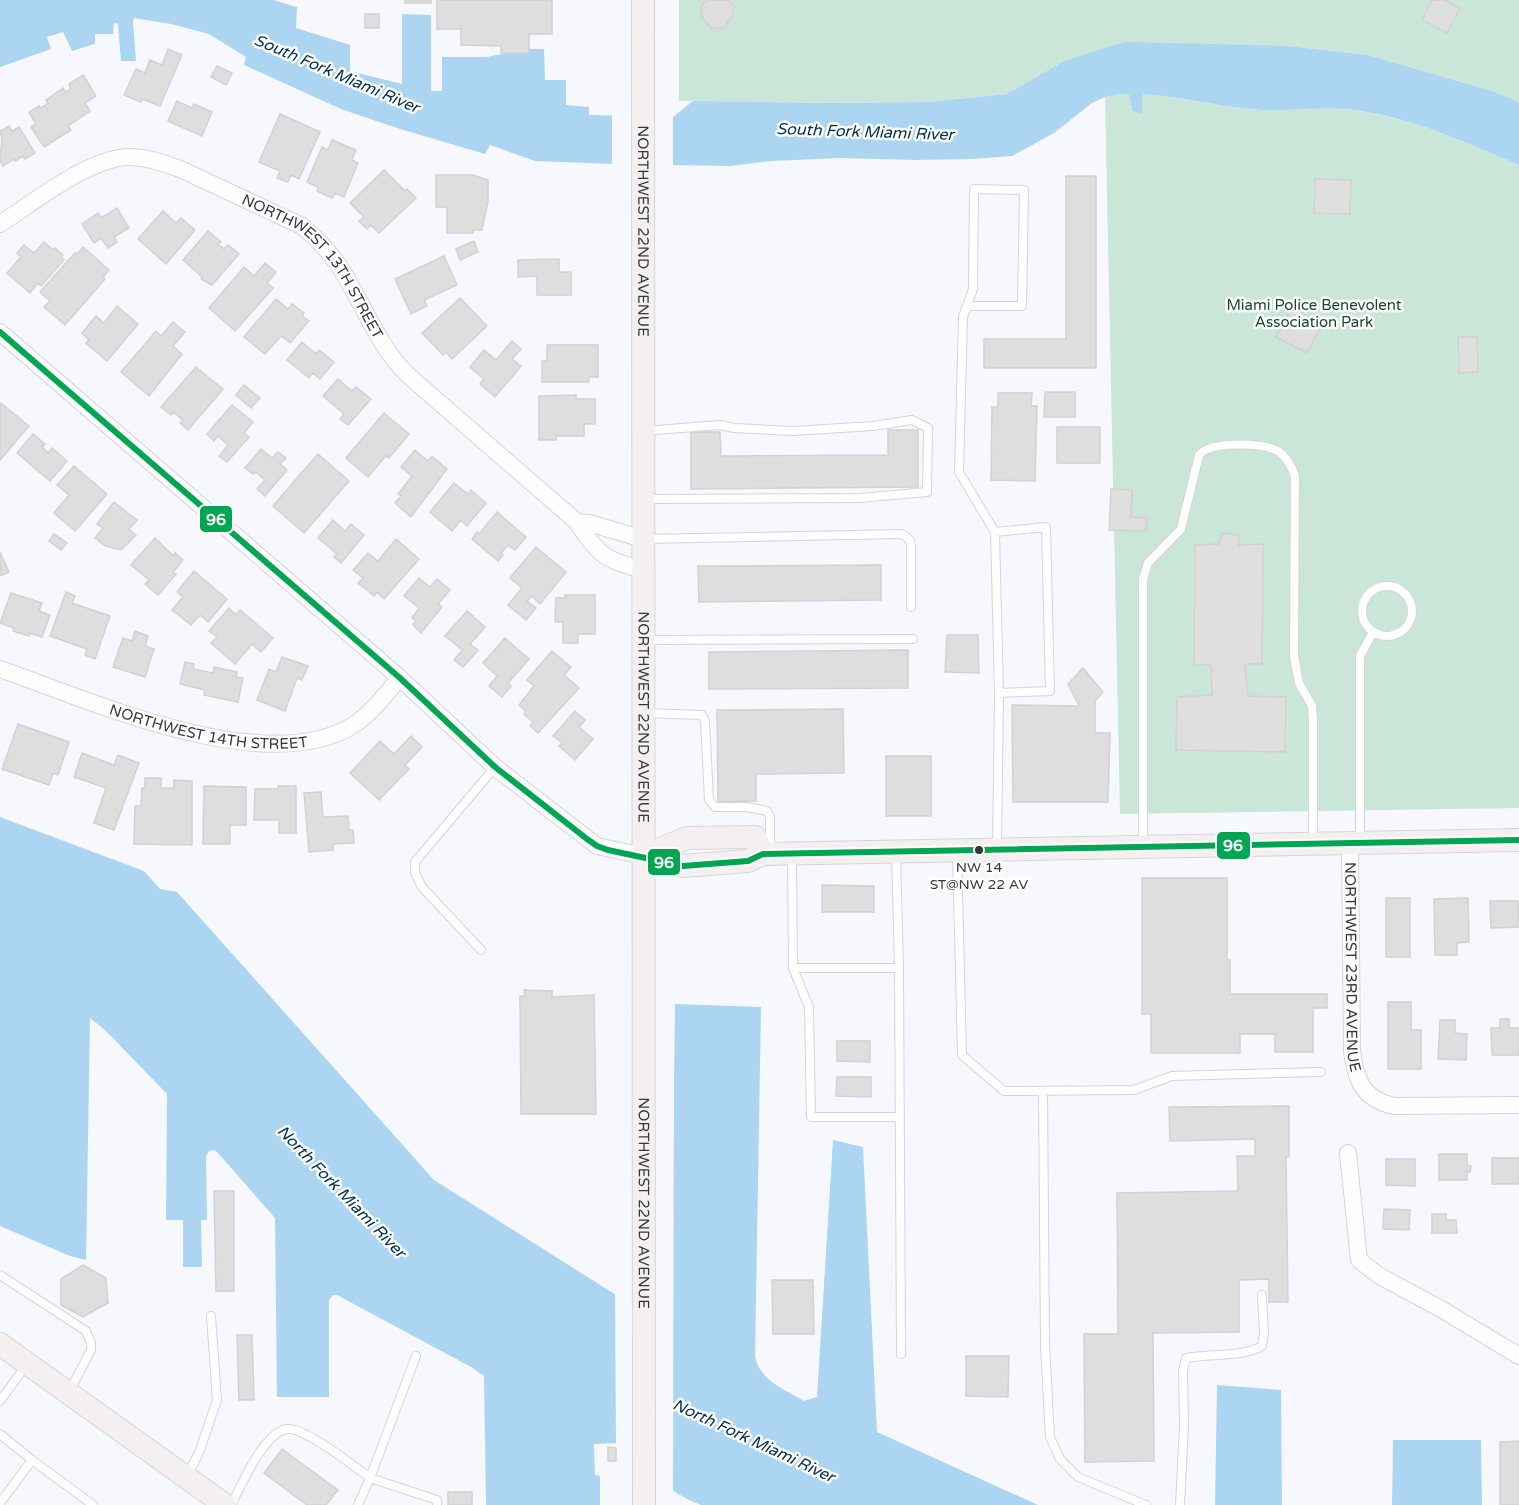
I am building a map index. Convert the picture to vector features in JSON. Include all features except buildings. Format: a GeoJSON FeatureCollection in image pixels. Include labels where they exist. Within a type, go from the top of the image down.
{"type":"FeatureCollection","features":[{"type":"Feature","properties":{"kind":"main road","name":"NORTHWEST 22ND AVENUE"},"geometry":{"type":"LineString","coordinates":[[643,0],[644,1505]]}},
{"type":"Feature","properties":{"kind":"main road"},"geometry":{"type":"LineString","coordinates":[[644,856],[687,838],[755,837],[775,853],[1519,840]]}},
{"type":"Feature","properties":{"kind":"main road"},"geometry":{"type":"LineString","coordinates":[[0,1344],[225,1505]]}},
{"type":"Feature","properties":{"kind":"street","name":"NORTHWEST 13TH STREET"},"geometry":{"type":"LineString","coordinates":[[0,224],[90,166],[128,157],[160,161],[302,226],[318,240],[336,262],[379,339],[398,366],[577,522],[604,557],[643,570]]}},
{"type":"Feature","properties":{"kind":"street"},"geometry":{"type":"LineString","coordinates":[[0,332],[400,678],[495,767],[597,846],[644,856]]}},
{"type":"Feature","properties":{"kind":"street","name":"NORTHWEST 13TH STREET"},"geometry":{"type":"LineString","coordinates":[[577,522],[589,523],[643,539]]}},
{"type":"Feature","properties":{"kind":"street","name":"NORTHWEST 14TH STREET"},"geometry":{"type":"LineString","coordinates":[[0,669],[189,734],[261,744],[315,740],[342,731],[368,713],[400,678]]}},
{"type":"Feature","properties":{"kind":"street","name":"NORTHWEST 23RD AVENUE"},"geometry":{"type":"LineString","coordinates":[[1355,843],[1352,1051],[1358,1079],[1364,1091],[1374,1099],[1394,1106],[1519,1105]]}},
{"type":"Feature","properties":{"kind":"street"},"geometry":{"type":"LineString","coordinates":[[1348,1153],[1359,1260],[1378,1275],[1441,1309],[1519,1356]]}},
{"type":"Feature","properties":{"kind":"lane"},"geometry":{"type":"LineString","coordinates":[[967,306],[1022,306],[1024,190],[974,189],[973,289],[963,317],[959,472],[994,532],[999,693],[997,850]]}},
{"type":"Feature","properties":{"kind":"lane"},"geometry":{"type":"LineString","coordinates":[[643,431],[720,425],[734,428],[793,431],[873,426],[912,420],[927,428],[927,492],[860,498],[643,499]]}},
{"type":"Feature","properties":{"kind":"lane"},"geometry":{"type":"LineString","coordinates":[[1143,847],[1143,579],[1149,563],[1181,529],[1199,455],[1210,447],[1243,446],[1263,447],[1277,451],[1289,464],[1294,476],[1294,656],[1299,683],[1312,706],[1313,844]]}},
{"type":"Feature","properties":{"kind":"lane"},"geometry":{"type":"LineString","coordinates":[[994,532],[1046,526],[1050,691],[999,693]]}},
{"type":"Feature","properties":{"kind":"lane"},"geometry":{"type":"LineString","coordinates":[[643,539],[902,534],[910,540],[911,546],[911,607]]}},
{"type":"Feature","properties":{"kind":"lane"},"geometry":{"type":"LineString","coordinates":[[1387,586],[1403,592],[1412,606],[1412,614],[1404,629],[1397,634],[1381,635],[1373,632],[1363,620],[1362,612],[1366,597],[1372,591],[1387,586]]}},
{"type":"Feature","properties":{"kind":"lane"},"geometry":{"type":"LineString","coordinates":[[1355,843],[1360,656],[1373,632]]}},
{"type":"Feature","properties":{"kind":"lane"},"geometry":{"type":"LineString","coordinates":[[644,640],[913,639]]}},
{"type":"Feature","properties":{"kind":"lane"},"geometry":{"type":"LineString","coordinates":[[644,713],[702,715],[705,721],[709,800],[715,807],[746,807],[767,811],[770,817],[793,968],[809,1007],[811,1117],[900,1117]]}},
{"type":"Feature","properties":{"kind":"lane"},"geometry":{"type":"LineString","coordinates":[[481,950],[422,887],[415,873],[415,862],[495,767]]}},
{"type":"Feature","properties":{"kind":"lane"},"geometry":{"type":"LineString","coordinates":[[957,850],[962,1055],[1004,1091],[1134,1090],[1172,1076],[1321,1072]]}},
{"type":"Feature","properties":{"kind":"lane"},"geometry":{"type":"LineString","coordinates":[[896,851],[899,968],[901,1354]]}},
{"type":"Feature","properties":{"kind":"lane"},"geometry":{"type":"LineString","coordinates":[[793,968],[899,968]]}},
{"type":"Feature","properties":{"kind":"lane"},"geometry":{"type":"LineString","coordinates":[[1043,1091],[1046,1370],[1050,1437],[1060,1459],[1078,1477],[1146,1505]]}},
{"type":"Feature","properties":{"kind":"lane"},"geometry":{"type":"LineString","coordinates":[[0,1275],[86,1331],[91,1350],[68,1392]]}},
{"type":"Feature","properties":{"kind":"lane"},"geometry":{"type":"LineString","coordinates":[[1180,1505],[1184,1425],[1183,1371],[1186,1358],[1203,1354],[1251,1352],[1262,1346],[1264,1334],[1262,1295]]}},
{"type":"Feature","properties":{"kind":"lane"},"geometry":{"type":"LineString","coordinates":[[187,1478],[201,1450],[217,1400],[211,1316]]}},
{"type":"Feature","properties":{"kind":"lane"},"geometry":{"type":"LineString","coordinates":[[358,1505],[416,1356]]}},
{"type":"Feature","properties":{"kind":"lane"},"geometry":{"type":"LineString","coordinates":[[0,1401],[28,1364]]}},
{"type":"Feature","properties":{"kind":"lane"},"geometry":{"type":"LineString","coordinates":[[231,1505],[263,1449],[275,1435],[287,1429],[303,1431],[370,1478],[437,1500],[437,1505]]}},
{"type":"Feature","properties":{"kind":"lane"},"geometry":{"type":"LineString","coordinates":[[0,1434],[93,1505]]}},
{"type":"Feature","properties":{"kind":"lane"},"geometry":{"type":"LineString","coordinates":[[0,1503],[32,1460]]}},
{"type":"Feature","properties":{"kind":"green space"},"geometry":{"type":"Polygon","coordinates":[[[679,0],[1519,0],[1519,102],[1492,91],[1368,55],[1288,46],[1064,61],[1007,94],[928,102],[679,101],[679,0]]]}},
{"type":"Feature","properties":{"kind":"green space","name":"Miami Police Benevolent Association Park"},"geometry":{"type":"Polygon","coordinates":[[[1129,94],[1132,111],[1142,112],[1143,94],[1262,110],[1344,109],[1367,112],[1434,130],[1519,165],[1519,808],[1120,814],[1105,97],[1129,94]]]}},
{"type":"Feature","properties":{"kind":"water","name":"South Fork Miami River"},"geometry":{"type":"Polygon","coordinates":[[[0,0],[273,0],[297,7],[296,28],[350,45],[350,71],[402,84],[402,14],[431,15],[431,91],[442,91],[442,57],[486,57],[508,53],[529,53],[529,49],[544,49],[545,80],[566,80],[566,105],[589,107],[589,115],[673,117],[693,101],[928,102],[1007,94],[1064,61],[1125,42],[1288,46],[1368,55],[1492,91],[1519,102],[1519,165],[1434,130],[1368,112],[1345,109],[1262,110],[1143,94],[1142,113],[1132,111],[1129,94],[1105,97],[1092,103],[1054,133],[1012,156],[916,160],[840,158],[771,161],[730,166],[535,161],[490,145],[485,154],[341,109],[244,65],[246,57],[209,34],[171,24],[134,18],[136,61],[121,61],[118,24],[114,23],[113,34],[95,34],[95,44],[72,51],[63,32],[47,37],[51,49],[0,67],[0,0]]]}},
{"type":"Feature","properties":{"kind":"water","name":"North Fork Miami River"},"geometry":{"type":"Polygon","coordinates":[[[0,817],[144,871],[160,889],[177,892],[434,1180],[671,1332],[675,1004],[761,1007],[755,1357],[758,1365],[774,1384],[804,1401],[817,1397],[833,1140],[863,1147],[877,1432],[1038,1505],[701,1505],[666,1486],[615,1443],[594,1444],[595,1475],[600,1476],[600,1505],[486,1505],[484,1376],[337,1295],[333,1295],[329,1300],[329,1397],[277,1397],[275,1218],[218,1153],[214,1150],[209,1151],[206,1156],[207,1220],[201,1220],[202,1267],[183,1267],[183,1220],[166,1220],[167,1094],[105,1030],[90,1018],[86,1260],[70,1256],[0,1226],[0,817]]]}},
{"type":"Feature","properties":{"kind":"water"},"geometry":{"type":"Polygon","coordinates":[[[1217,1385],[1281,1390],[1282,1505],[1215,1505],[1217,1385]]]}},
{"type":"Feature","properties":{"kind":"water"},"geometry":{"type":"Polygon","coordinates":[[[1393,1440],[1481,1440],[1482,1505],[1392,1505],[1393,1440]]]}},
{"type":"Feature","properties":{"kind":"pier"},"geometry":{"type":"Polygon","coordinates":[[[673,112],[673,168],[612,167],[612,113],[673,112]]]}},
{"type":"Feature","properties":{"kind":"pier"},"geometry":{"type":"Polygon","coordinates":[[[672,1010],[674,1010],[673,1492],[646,1474],[616,1448],[615,1291],[668,1327],[672,1010]]]}},
{"type":"Feature","properties":{"kind":"transit line","name":"96"},"geometry":{"type":"LineString","coordinates":[[0,332],[400,678],[495,767],[587,839],[608,850],[683,866],[748,861],[763,854],[1519,840]]}},
{"type":"Feature","properties":{"kind":"place","name":"NW 14 ST@NW 22 AV"},"geometry":{"type":"Point","coordinates":[979,850]}}]}
